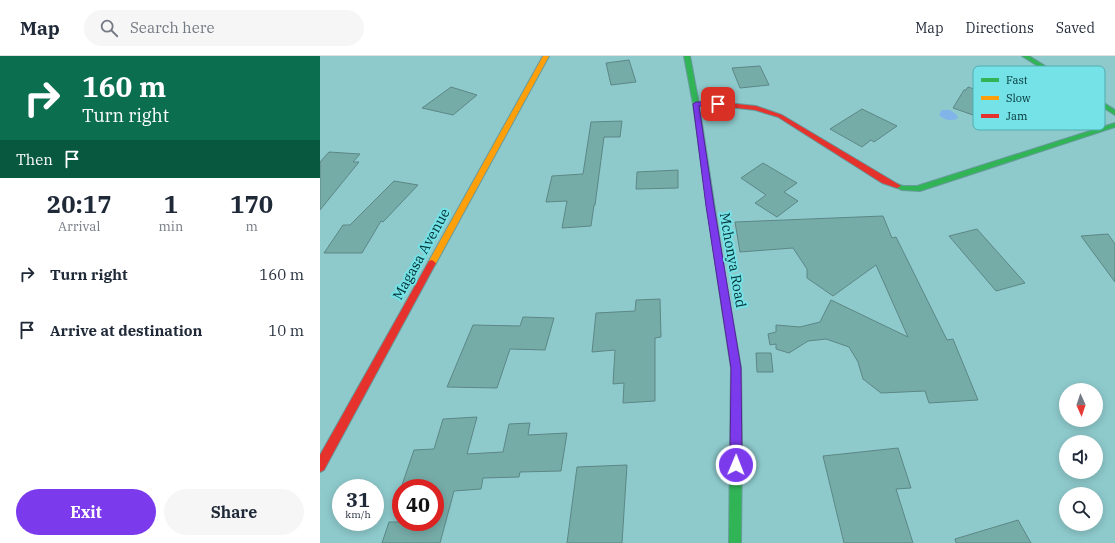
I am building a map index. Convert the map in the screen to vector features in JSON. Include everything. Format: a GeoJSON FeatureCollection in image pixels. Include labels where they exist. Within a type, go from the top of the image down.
{"type":"FeatureCollection","features":[{"type":"Feature","properties":{"kind":"street","name":"Magasa Avenue"},"geometry":{"type":"LineString","coordinates":[[320,466],[546,56]]}},
{"type":"Feature","properties":{"kind":"street","name":"Mchonya Road"},"geometry":{"type":"LineString","coordinates":[[687,56],[696,104],[710,206],[736,368],[735,543]]}},
{"type":"Feature","properties":{"kind":"street"},"geometry":{"type":"LineString","coordinates":[[1025,56],[1041,66]]}},
{"type":"Feature","properties":{"kind":"street"},"geometry":{"type":"LineString","coordinates":[[696,104],[718,104],[756,108],[780,116],[885,181],[902,188],[917,189],[1100,130]]}},
{"type":"Feature","properties":{"kind":"street"},"geometry":{"type":"LineString","coordinates":[[1105,107],[1115,113]]}},
{"type":"Feature","properties":{"kind":"street"},"geometry":{"type":"LineString","coordinates":[[1105,128],[1115,125]]}},
{"type":"Feature","properties":{"kind":"water"},"geometry":{"type":"Polygon","coordinates":[[[942,110],[950,110],[957,115],[958,118],[948,120],[943,118],[939,115],[942,110]]]}},
{"type":"Feature","properties":{"kind":"building"},"geometry":{"type":"Polygon","coordinates":[[[629,60],[636,82],[611,85],[606,63],[629,60]]]}},
{"type":"Feature","properties":{"kind":"building"},"geometry":{"type":"Polygon","coordinates":[[[760,66],[769,85],[740,88],[732,68],[760,66]]]}},
{"type":"Feature","properties":{"kind":"building"},"geometry":{"type":"Polygon","coordinates":[[[451,87],[477,95],[453,115],[422,108],[451,87]]]}},
{"type":"Feature","properties":{"kind":"building"},"geometry":{"type":"Polygon","coordinates":[[[968,87],[973,89],[973,115],[953,108],[964,90],[968,87]]]}},
{"type":"Feature","properties":{"kind":"building"},"geometry":{"type":"Polygon","coordinates":[[[862,109],[897,126],[874,142],[871,140],[862,147],[830,129],[862,109]]]}},
{"type":"Feature","properties":{"kind":"building"},"geometry":{"type":"Polygon","coordinates":[[[622,121],[620,137],[604,137],[591,226],[562,228],[567,201],[546,202],[552,176],[583,174],[591,122],[622,121]]]}},
{"type":"Feature","properties":{"kind":"building"},"geometry":{"type":"Polygon","coordinates":[[[329,152],[360,154],[353,162],[359,162],[320,210],[320,162],[329,152]]]}},
{"type":"Feature","properties":{"kind":"building"},"geometry":{"type":"Polygon","coordinates":[[[763,163],[797,183],[784,192],[798,201],[777,217],[755,203],[766,195],[741,178],[763,163]]]}},
{"type":"Feature","properties":{"kind":"building"},"geometry":{"type":"Polygon","coordinates":[[[678,170],[678,188],[636,189],[637,172],[678,170]]]}},
{"type":"Feature","properties":{"kind":"building"},"geometry":{"type":"Polygon","coordinates":[[[394,181],[418,185],[383,222],[381,221],[362,253],[324,253],[343,225],[350,225],[394,181]]]}},
{"type":"Feature","properties":{"kind":"building"},"geometry":{"type":"Polygon","coordinates":[[[883,216],[892,238],[896,237],[947,340],[953,339],[978,400],[929,403],[925,391],[881,393],[863,379],[858,362],[849,347],[826,339],[808,341],[789,353],[776,349],[776,344],[770,345],[768,334],[776,332],[776,325],[800,327],[820,322],[831,300],[908,337],[876,265],[833,296],[807,278],[807,269],[793,248],[740,252],[735,222],[883,216]]]}},
{"type":"Feature","properties":{"kind":"building"},"geometry":{"type":"Polygon","coordinates":[[[977,229],[1025,283],[996,291],[949,236],[977,229]]]}},
{"type":"Feature","properties":{"kind":"building"},"geometry":{"type":"Polygon","coordinates":[[[1108,234],[1115,244],[1115,282],[1081,236],[1108,234]]]}},
{"type":"Feature","properties":{"kind":"building"},"geometry":{"type":"Polygon","coordinates":[[[660,299],[661,337],[655,338],[655,401],[623,403],[624,383],[613,384],[615,350],[592,352],[596,313],[635,311],[636,300],[660,299]]]}},
{"type":"Feature","properties":{"kind":"building"},"geometry":{"type":"Polygon","coordinates":[[[523,317],[554,318],[545,350],[510,349],[497,388],[447,387],[473,325],[520,326],[523,317]]]}},
{"type":"Feature","properties":{"kind":"building"},"geometry":{"type":"Polygon","coordinates":[[[756,353],[771,353],[773,372],[757,372],[756,353]]]}},
{"type":"Feature","properties":{"kind":"building"},"geometry":{"type":"Polygon","coordinates":[[[477,417],[467,454],[503,452],[509,424],[530,423],[528,435],[567,433],[561,471],[520,472],[519,477],[483,478],[481,489],[454,491],[444,528],[444,479],[404,479],[414,450],[434,449],[443,419],[477,417]]]}},
{"type":"Feature","properties":{"kind":"building"},"geometry":{"type":"Polygon","coordinates":[[[898,448],[911,488],[896,489],[913,543],[844,543],[823,456],[898,448]]]}},
{"type":"Feature","properties":{"kind":"building"},"geometry":{"type":"Polygon","coordinates":[[[627,465],[622,543],[567,543],[577,467],[627,465]]]}},
{"type":"Feature","properties":{"kind":"building"},"geometry":{"type":"Polygon","coordinates":[[[1018,520],[1031,543],[956,543],[955,539],[1018,520]]]}},
{"type":"Feature","properties":{"kind":"building"},"geometry":{"type":"Polygon","coordinates":[[[389,522],[392,522],[392,531],[443,531],[440,543],[382,543],[389,522]]]}},
{"type":"Feature","properties":{"kind":"traffic: fast"},"geometry":{"type":"LineString","coordinates":[[687,56],[696,104],[721,275]]}},
{"type":"Feature","properties":{"kind":"traffic: fast"},"geometry":{"type":"LineString","coordinates":[[1025,56],[1041,66]]}},
{"type":"Feature","properties":{"kind":"traffic: fast"},"geometry":{"type":"LineString","coordinates":[[1105,107],[1115,113]]}},
{"type":"Feature","properties":{"kind":"traffic: fast"},"geometry":{"type":"LineString","coordinates":[[1105,128],[1115,125]]}},
{"type":"Feature","properties":{"kind":"traffic: fast"},"geometry":{"type":"LineString","coordinates":[[897,186],[902,188],[917,189],[1100,130]]}},
{"type":"Feature","properties":{"kind":"traffic: fast"},"geometry":{"type":"LineString","coordinates":[[735,543],[736,444]]}},
{"type":"Feature","properties":{"kind":"traffic: slow"},"geometry":{"type":"LineString","coordinates":[[432,263],[546,56]]}},
{"type":"Feature","properties":{"kind":"traffic: slow"},"geometry":{"type":"LineString","coordinates":[[721,275],[736,368],[736,444]]}},
{"type":"Feature","properties":{"kind":"traffic: jam"},"geometry":{"type":"LineString","coordinates":[[696,104],[718,104],[756,108],[780,116],[885,181],[897,186]]}},
{"type":"Feature","properties":{"kind":"traffic: jam"},"geometry":{"type":"LineString","coordinates":[[320,466],[432,263]]}},
{"type":"Feature","properties":{"kind":"route"},"geometry":{"type":"LineString","coordinates":[[718,104],[696,104],[710,206],[736,368],[736,465]]}}]}
